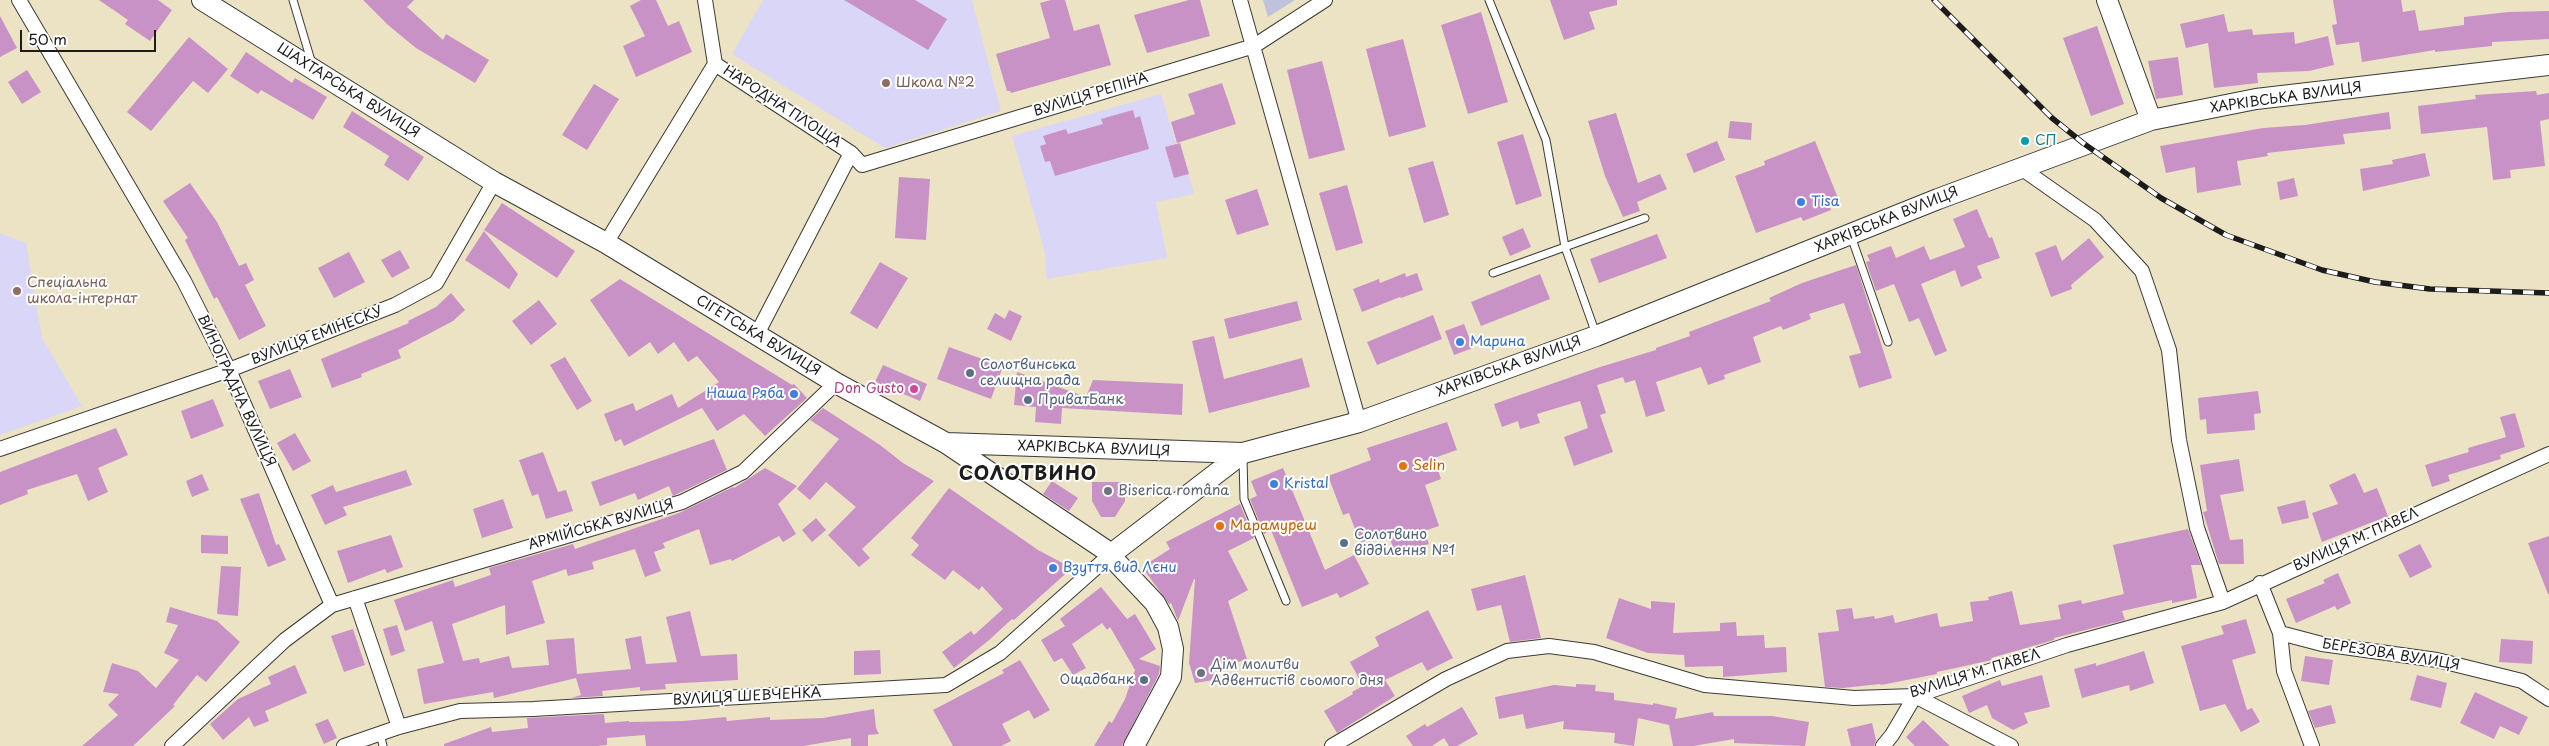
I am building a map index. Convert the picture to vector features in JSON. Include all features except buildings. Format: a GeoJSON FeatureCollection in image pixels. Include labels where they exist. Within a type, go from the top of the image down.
{"type":"FeatureCollection","features":[{"type":"Feature","properties":{"kind":"street","name":"ВИНОГРАДНА ВУЛИЦЯ"},"geometry":{"type":"LineString","coordinates":[[19,0],[184,281],[229,370],[332,605]]}},
{"type":"Feature","properties":{"kind":"street","name":"ШАХТАРСЬКА ВУЛИЦЯ"},"geometry":{"type":"LineString","coordinates":[[202,0],[494,182]]}},
{"type":"Feature","properties":{"kind":"street"},"geometry":{"type":"LineString","coordinates":[[705,0],[715,64]]}},
{"type":"Feature","properties":{"kind":"street"},"geometry":{"type":"LineString","coordinates":[[1240,0],[1360,422]]}},
{"type":"Feature","properties":{"kind":"street","name":"ВУЛИЦЯ РЕПІНА"},"geometry":{"type":"LineString","coordinates":[[852,153],[862,165],[1254,46],[1325,0]]}},
{"type":"Feature","properties":{"kind":"street"},"geometry":{"type":"LineString","coordinates":[[2107,0],[2151,120]]}},
{"type":"Feature","properties":{"kind":"street","name":"НАРОДНА ПЛОЩА"},"geometry":{"type":"LineString","coordinates":[[606,243],[715,64],[852,153],[756,336]]}},
{"type":"Feature","properties":{"kind":"street","name":"ХАРКІВСЬКА ВУЛИЦЯ"},"geometry":{"type":"LineString","coordinates":[[946,443],[1243,453],[1360,422],[1596,336],[1850,234],[2151,120],[2256,99],[2549,65]]}},
{"type":"Feature","properties":{"kind":"street"},"geometry":{"type":"LineString","coordinates":[[2021,168],[2095,220],[2142,271],[2170,350],[2179,440],[2197,528],[2223,602]]}},
{"type":"Feature","properties":{"kind":"street","name":"ВУЛИЦЯ ЕМІНЕСКУ"},"geometry":{"type":"LineString","coordinates":[[0,449],[229,370],[395,305],[436,283],[494,182]]}},
{"type":"Feature","properties":{"kind":"street","name":"СІГЕТСЬКА ВУЛИЦЯ"},"geometry":{"type":"LineString","coordinates":[[494,182],[606,243],[756,336],[836,383],[946,443],[1104,549],[1155,603],[1168,627],[1173,650],[1170,677],[1134,746]]}},
{"type":"Feature","properties":{"kind":"street","name":"АРМІЙСЬКА ВУЛИЦЯ"},"geometry":{"type":"LineString","coordinates":[[332,605],[682,502],[743,472],[836,383]]}},
{"type":"Feature","properties":{"kind":"street","name":"ХАРКІВСЬКА ВУЛИЦЯ"},"geometry":{"type":"LineString","coordinates":[[1110,555],[1243,453]]}},
{"type":"Feature","properties":{"kind":"street","name":"ВУЛИЦЯ М. ПАВЕЛ"},"geometry":{"type":"LineString","coordinates":[[1332,746],[1446,679],[1507,651],[1549,646],[1594,652],[1705,686],[1854,698],[1915,696],[2067,645],[2223,602],[2260,583],[2549,454]]}},
{"type":"Feature","properties":{"kind":"street","name":"ВУЛИЦЯ ШЕВЧЕНКА"},"geometry":{"type":"LineString","coordinates":[[344,746],[382,740],[399,727],[460,710],[534,709],[946,685],[1000,653],[1110,555]]}},
{"type":"Feature","properties":{"kind":"street"},"geometry":{"type":"LineString","coordinates":[[2260,583],[2280,632],[2284,671],[2312,746]]}},
{"type":"Feature","properties":{"kind":"street"},"geometry":{"type":"LineString","coordinates":[[355,598],[399,727]]}},
{"type":"Feature","properties":{"kind":"street"},"geometry":{"type":"LineString","coordinates":[[172,746],[285,640],[332,605]]}},
{"type":"Feature","properties":{"kind":"street","name":"БЕРЕЗОВА ВУЛИЦЯ"},"geometry":{"type":"LineString","coordinates":[[2280,632],[2322,644],[2437,660],[2522,681],[2549,699]]}},
{"type":"Feature","properties":{"kind":"street"},"geometry":{"type":"LineString","coordinates":[[1883,746],[1892,735],[1915,696],[2011,746]]}},
{"type":"Feature","properties":{"kind":"lane"},"geometry":{"type":"LineString","coordinates":[[294,0],[314,69]]}},
{"type":"Feature","properties":{"kind":"lane"},"geometry":{"type":"LineString","coordinates":[[1490,0],[1546,140],[1565,248],[1596,336]]}},
{"type":"Feature","properties":{"kind":"lane"},"geometry":{"type":"LineString","coordinates":[[1493,273],[1645,218]]}},
{"type":"Feature","properties":{"kind":"lane"},"geometry":{"type":"LineString","coordinates":[[1850,234],[1888,342]]}},
{"type":"Feature","properties":{"kind":"lane"},"geometry":{"type":"LineString","coordinates":[[1243,453],[1244,498],[1286,601]]}},
{"type":"Feature","properties":{"kind":"shaded area","name":"Школа №2"},"geometry":{"type":"Polygon","coordinates":[[[763,0],[972,0],[1001,111],[885,148],[732,54],[763,0]]]}},
{"type":"Feature","properties":{"kind":"shaded area"},"geometry":{"type":"Polygon","coordinates":[[[1263,0],[1295,0],[1268,17],[1263,0]]]}},
{"type":"Feature","properties":{"kind":"shaded area"},"geometry":{"type":"Polygon","coordinates":[[[1161,94],[1176,143],[1165,148],[1174,178],[1189,174],[1194,194],[1156,202],[1167,258],[1046,279],[1045,253],[1012,136],[1161,94]]]}},
{"type":"Feature","properties":{"kind":"shaded area","name":"Спеціальна школа-інтернат"},"geometry":{"type":"Polygon","coordinates":[[[0,233],[26,243],[42,338],[82,406],[0,435],[0,233]]]}},
{"type":"Feature","properties":{"kind":"railway"},"geometry":{"type":"LineString","coordinates":[[1934,0],[2052,118],[2083,143],[2161,198],[2226,235],[2322,270],[2375,282],[2430,289],[2549,293]]}},
{"type":"Feature","properties":{"kind":"place","name":"Школа №2"},"geometry":{"type":"Point","coordinates":[886,83]}},
{"type":"Feature","properties":{"kind":"place","name":"СП"},"geometry":{"type":"Point","coordinates":[2025,141]}},
{"type":"Feature","properties":{"kind":"place","name":"Tisa"},"geometry":{"type":"Point","coordinates":[1801,202]}},
{"type":"Feature","properties":{"kind":"place","name":"Спеціальна школа-інтернат"},"geometry":{"type":"Point","coordinates":[17,291]}},
{"type":"Feature","properties":{"kind":"place","name":"Марина"},"geometry":{"type":"Point","coordinates":[1460,342]}},
{"type":"Feature","properties":{"kind":"place","name":"Солотвинська селищна рада"},"geometry":{"type":"Point","coordinates":[970,373]}},
{"type":"Feature","properties":{"kind":"place","name":"Don Gusto"},"geometry":{"type":"Point","coordinates":[914,389]}},
{"type":"Feature","properties":{"kind":"place","name":"Наша Ряба"},"geometry":{"type":"Point","coordinates":[794,394]}},
{"type":"Feature","properties":{"kind":"place","name":"ПриватБанк"},"geometry":{"type":"Point","coordinates":[1028,400]}},
{"type":"Feature","properties":{"kind":"place","name":"Selin"},"geometry":{"type":"Point","coordinates":[1403,466]}},
{"type":"Feature","properties":{"kind":"place","name":"Kristal"},"geometry":{"type":"Point","coordinates":[1274,484]}},
{"type":"Feature","properties":{"kind":"place","name":"Biserica româna"},"geometry":{"type":"Point","coordinates":[1108,491]}},
{"type":"Feature","properties":{"kind":"place","name":"Марамуреш"},"geometry":{"type":"Point","coordinates":[1220,526]}},
{"type":"Feature","properties":{"kind":"place","name":"Солотвино відділення №1"},"geometry":{"type":"Point","coordinates":[1344,543]}},
{"type":"Feature","properties":{"kind":"place","name":"Взуття вид Лєни"},"geometry":{"type":"Point","coordinates":[1053,568]}},
{"type":"Feature","properties":{"kind":"place","name":"Дім молитви Адвентистів сьомого дня"},"geometry":{"type":"Point","coordinates":[1201,673]}},
{"type":"Feature","properties":{"kind":"place","name":"Ощадбанк"},"geometry":{"type":"Point","coordinates":[1144,680]}},
{"type":"Feature","properties":{"kind":"district","name":"СОЛОТВИНО"},"geometry":{"type":"Point","coordinates":[1028,475]}}]}
